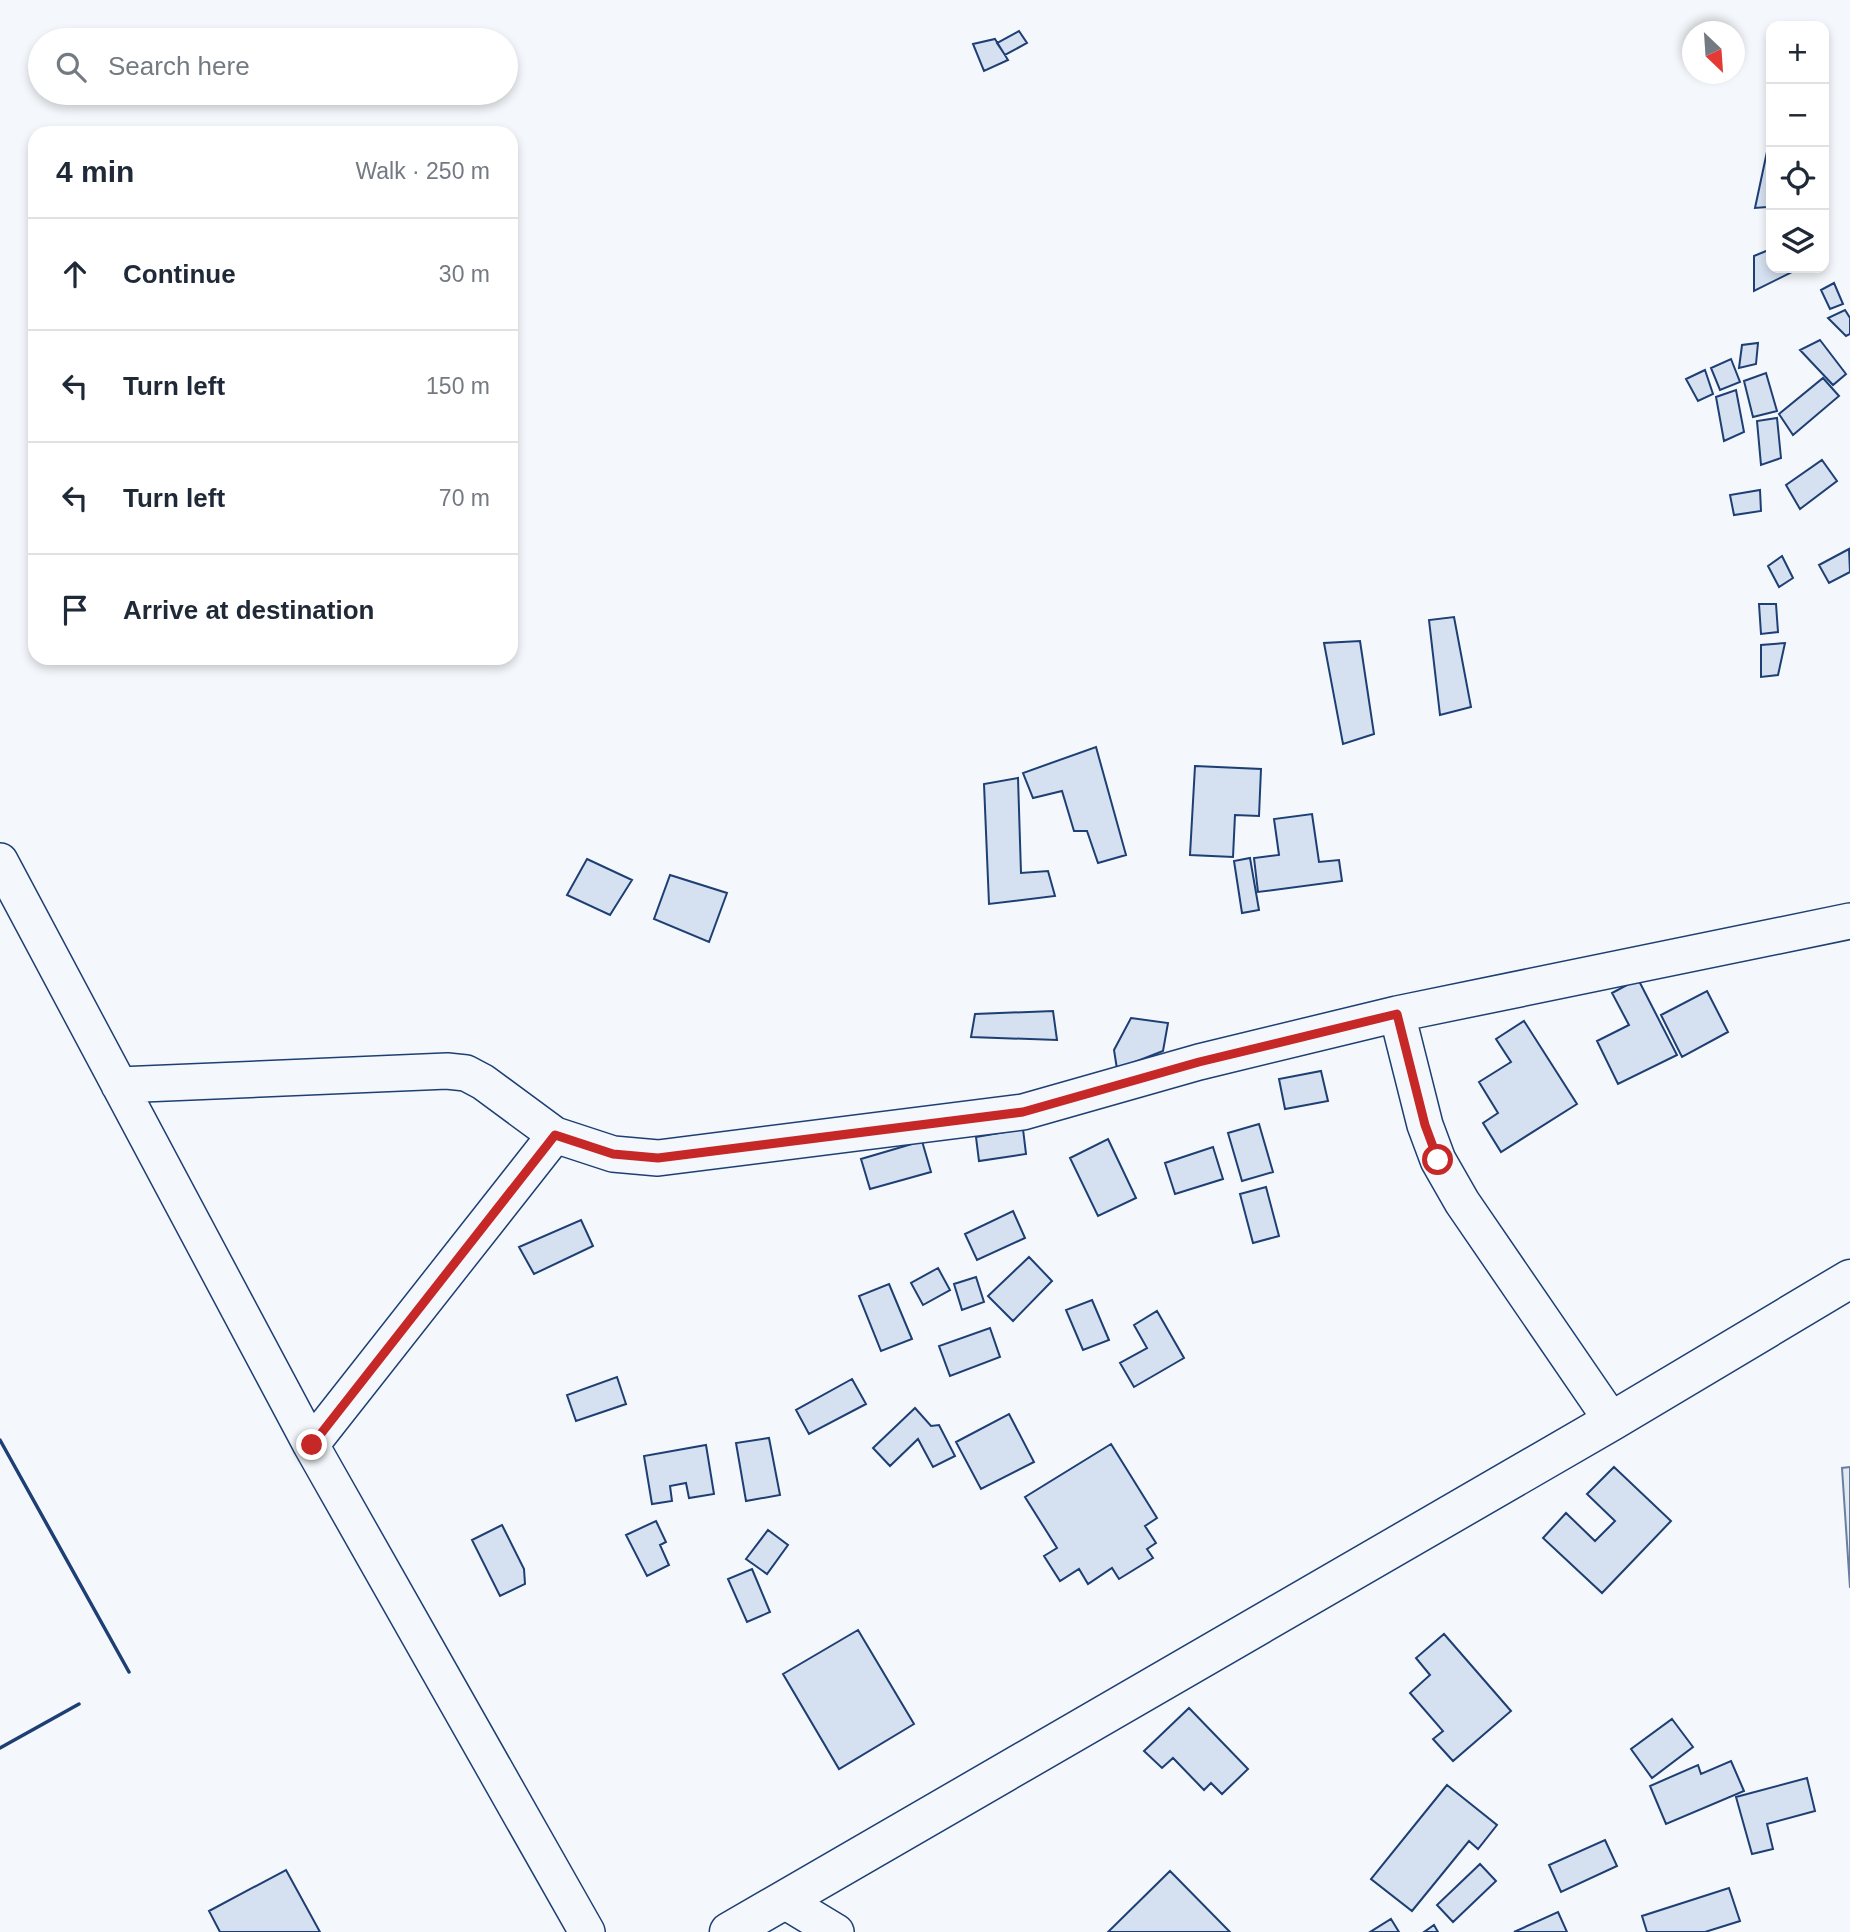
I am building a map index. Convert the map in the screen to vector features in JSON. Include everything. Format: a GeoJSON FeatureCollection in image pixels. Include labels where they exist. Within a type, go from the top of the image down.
{"type":"FeatureCollection","features":[{"type":"Feature","properties":{"kind":"street"},"geometry":{"type":"LineString","coordinates":[[0,861],[312,1445],[587,1932]]}},
{"type":"Feature","properties":{"kind":"street"},"geometry":{"type":"LineString","coordinates":[[119,1085],[447,1071],[466,1073],[483,1082],[555,1135],[613,1154],[658,1158],[1023,1112],[1199,1062],[1397,1014],[1850,922]]}},
{"type":"Feature","properties":{"kind":"street"},"geometry":{"type":"LineString","coordinates":[[1397,1014],[1425,1125],[1438,1160],[1462,1202],[1612,1421]]}},
{"type":"Feature","properties":{"kind":"street"},"geometry":{"type":"LineString","coordinates":[[312,1445],[555,1135]]}},
{"type":"Feature","properties":{"kind":"street"},"geometry":{"type":"LineString","coordinates":[[729,1932],[1612,1421],[1850,1279]]}},
{"type":"Feature","properties":{"kind":"street"},"geometry":{"type":"LineString","coordinates":[[783,1900],[836,1932]]}},
{"type":"Feature","properties":{"kind":"shaded area"},"geometry":{"type":"Polygon","coordinates":[[[1850,1467],[1850,1588],[1842,1468],[1850,1467]]]}},
{"type":"Feature","properties":{"kind":"building"},"geometry":{"type":"Polygon","coordinates":[[[1019,31],[1027,43],[1005,55],[997,43],[1019,31]]]}},
{"type":"Feature","properties":{"kind":"building"},"geometry":{"type":"Polygon","coordinates":[[[995,39],[1008,60],[984,71],[973,44],[995,39]]]}},
{"type":"Feature","properties":{"kind":"building"},"geometry":{"type":"Polygon","coordinates":[[[1766,156],[1766,207],[1755,208],[1766,156]]]}},
{"type":"Feature","properties":{"kind":"building"},"geometry":{"type":"Polygon","coordinates":[[[1766,251],[1766,273],[1790,273],[1754,291],[1754,256],[1766,251]]]}},
{"type":"Feature","properties":{"kind":"building"},"geometry":{"type":"Polygon","coordinates":[[[1834,283],[1843,304],[1830,309],[1821,290],[1834,283]]]}},
{"type":"Feature","properties":{"kind":"building"},"geometry":{"type":"Polygon","coordinates":[[[1845,310],[1850,318],[1850,334],[1846,336],[1828,318],[1845,310]]]}},
{"type":"Feature","properties":{"kind":"building"},"geometry":{"type":"Polygon","coordinates":[[[1820,340],[1846,374],[1833,385],[1800,350],[1820,340]]]}},
{"type":"Feature","properties":{"kind":"building"},"geometry":{"type":"Polygon","coordinates":[[[1758,343],[1756,364],[1739,368],[1742,345],[1758,343]]]}},
{"type":"Feature","properties":{"kind":"building"},"geometry":{"type":"Polygon","coordinates":[[[1731,359],[1740,382],[1720,390],[1711,368],[1731,359]]]}},
{"type":"Feature","properties":{"kind":"building"},"geometry":{"type":"Polygon","coordinates":[[[1705,370],[1713,394],[1698,401],[1686,379],[1705,370]]]}},
{"type":"Feature","properties":{"kind":"building"},"geometry":{"type":"Polygon","coordinates":[[[1766,373],[1777,411],[1753,417],[1744,381],[1766,373]]]}},
{"type":"Feature","properties":{"kind":"building"},"geometry":{"type":"Polygon","coordinates":[[[1823,378],[1839,396],[1793,435],[1779,414],[1823,378]]]}},
{"type":"Feature","properties":{"kind":"building"},"geometry":{"type":"Polygon","coordinates":[[[1736,390],[1744,432],[1724,441],[1716,397],[1736,390]]]}},
{"type":"Feature","properties":{"kind":"building"},"geometry":{"type":"Polygon","coordinates":[[[1777,418],[1781,458],[1761,465],[1757,421],[1777,418]]]}},
{"type":"Feature","properties":{"kind":"building"},"geometry":{"type":"Polygon","coordinates":[[[1822,460],[1837,481],[1800,509],[1786,485],[1822,460]]]}},
{"type":"Feature","properties":{"kind":"building"},"geometry":{"type":"Polygon","coordinates":[[[1760,490],[1761,511],[1734,515],[1730,495],[1760,490]]]}},
{"type":"Feature","properties":{"kind":"building"},"geometry":{"type":"Polygon","coordinates":[[[1849,549],[1850,572],[1829,583],[1819,565],[1849,549]]]}},
{"type":"Feature","properties":{"kind":"building"},"geometry":{"type":"Polygon","coordinates":[[[1782,556],[1793,578],[1779,587],[1768,566],[1782,556]]]}},
{"type":"Feature","properties":{"kind":"building"},"geometry":{"type":"Polygon","coordinates":[[[1759,604],[1776,604],[1778,632],[1761,634],[1759,604]]]}},
{"type":"Feature","properties":{"kind":"building"},"geometry":{"type":"Polygon","coordinates":[[[1454,617],[1471,707],[1440,715],[1429,620],[1454,617]]]}},
{"type":"Feature","properties":{"kind":"building"},"geometry":{"type":"Polygon","coordinates":[[[1360,641],[1374,734],[1343,744],[1324,643],[1360,641]]]}},
{"type":"Feature","properties":{"kind":"building"},"geometry":{"type":"Polygon","coordinates":[[[1785,643],[1778,675],[1761,677],[1761,645],[1785,643]]]}},
{"type":"Feature","properties":{"kind":"building"},"geometry":{"type":"Polygon","coordinates":[[[1096,747],[1126,855],[1098,863],[1087,831],[1074,831],[1062,791],[1033,798],[1023,773],[1096,747]]]}},
{"type":"Feature","properties":{"kind":"building"},"geometry":{"type":"Polygon","coordinates":[[[1195,766],[1261,769],[1259,816],[1235,815],[1233,857],[1190,855],[1195,766]]]}},
{"type":"Feature","properties":{"kind":"building"},"geometry":{"type":"Polygon","coordinates":[[[1018,778],[1021,873],[1048,871],[1055,896],[989,904],[984,784],[1018,778]]]}},
{"type":"Feature","properties":{"kind":"building"},"geometry":{"type":"Polygon","coordinates":[[[1312,814],[1319,862],[1339,860],[1342,881],[1258,892],[1254,858],[1279,855],[1274,819],[1312,814]]]}},
{"type":"Feature","properties":{"kind":"building"},"geometry":{"type":"Polygon","coordinates":[[[1250,858],[1259,910],[1242,913],[1234,861],[1250,858]]]}},
{"type":"Feature","properties":{"kind":"building"},"geometry":{"type":"Polygon","coordinates":[[[587,859],[632,880],[610,915],[567,895],[587,859]]]}},
{"type":"Feature","properties":{"kind":"building"},"geometry":{"type":"Polygon","coordinates":[[[670,875],[727,893],[709,942],[654,919],[670,875]]]}},
{"type":"Feature","properties":{"kind":"building"},"geometry":{"type":"Polygon","coordinates":[[[1638,979],[1677,1055],[1618,1084],[1597,1041],[1629,1025],[1612,993],[1638,979]]]}},
{"type":"Feature","properties":{"kind":"building"},"geometry":{"type":"Polygon","coordinates":[[[1707,991],[1728,1032],[1682,1057],[1661,1015],[1707,991]]]}},
{"type":"Feature","properties":{"kind":"building"},"geometry":{"type":"Polygon","coordinates":[[[1053,1011],[1057,1040],[971,1037],[975,1014],[1053,1011]]]}},
{"type":"Feature","properties":{"kind":"building"},"geometry":{"type":"Polygon","coordinates":[[[1131,1018],[1168,1023],[1163,1051],[1117,1069],[1114,1050],[1131,1018]]]}},
{"type":"Feature","properties":{"kind":"building"},"geometry":{"type":"Polygon","coordinates":[[[1524,1021],[1577,1104],[1501,1152],[1483,1123],[1498,1113],[1479,1082],[1511,1062],[1496,1039],[1524,1021]]]}},
{"type":"Feature","properties":{"kind":"building"},"geometry":{"type":"Polygon","coordinates":[[[1321,1071],[1328,1101],[1285,1109],[1279,1079],[1321,1071]]]}},
{"type":"Feature","properties":{"kind":"building"},"geometry":{"type":"Polygon","coordinates":[[[1259,1124],[1273,1172],[1242,1181],[1228,1133],[1259,1124]]]}},
{"type":"Feature","properties":{"kind":"building"},"geometry":{"type":"Polygon","coordinates":[[[1023,1129],[1026,1154],[979,1161],[976,1137],[1023,1129]]]}},
{"type":"Feature","properties":{"kind":"building"},"geometry":{"type":"Polygon","coordinates":[[[1108,1139],[1136,1198],[1098,1216],[1070,1158],[1108,1139]]]}},
{"type":"Feature","properties":{"kind":"building"},"geometry":{"type":"Polygon","coordinates":[[[922,1141],[931,1172],[870,1189],[861,1159],[922,1141]]]}},
{"type":"Feature","properties":{"kind":"building"},"geometry":{"type":"Polygon","coordinates":[[[1213,1147],[1223,1179],[1175,1194],[1165,1163],[1213,1147]]]}},
{"type":"Feature","properties":{"kind":"building"},"geometry":{"type":"Polygon","coordinates":[[[1266,1187],[1279,1236],[1253,1243],[1240,1194],[1266,1187]]]}},
{"type":"Feature","properties":{"kind":"building"},"geometry":{"type":"Polygon","coordinates":[[[1013,1211],[1025,1238],[977,1260],[965,1234],[1013,1211]]]}},
{"type":"Feature","properties":{"kind":"building"},"geometry":{"type":"Polygon","coordinates":[[[581,1220],[593,1246],[534,1274],[519,1247],[581,1220]]]}},
{"type":"Feature","properties":{"kind":"building"},"geometry":{"type":"Polygon","coordinates":[[[1029,1257],[1052,1281],[1013,1321],[988,1296],[1029,1257]]]}},
{"type":"Feature","properties":{"kind":"building"},"geometry":{"type":"Polygon","coordinates":[[[938,1268],[950,1290],[923,1305],[911,1283],[938,1268]]]}},
{"type":"Feature","properties":{"kind":"building"},"geometry":{"type":"Polygon","coordinates":[[[976,1277],[984,1302],[962,1310],[954,1284],[976,1277]]]}},
{"type":"Feature","properties":{"kind":"building"},"geometry":{"type":"Polygon","coordinates":[[[889,1284],[912,1339],[881,1351],[859,1296],[889,1284]]]}},
{"type":"Feature","properties":{"kind":"building"},"geometry":{"type":"Polygon","coordinates":[[[1092,1300],[1109,1340],[1083,1350],[1066,1310],[1092,1300]]]}},
{"type":"Feature","properties":{"kind":"building"},"geometry":{"type":"Polygon","coordinates":[[[1157,1311],[1184,1358],[1134,1387],[1120,1363],[1147,1348],[1134,1325],[1157,1311]]]}},
{"type":"Feature","properties":{"kind":"building"},"geometry":{"type":"Polygon","coordinates":[[[990,1328],[1000,1357],[950,1376],[939,1346],[990,1328]]]}},
{"type":"Feature","properties":{"kind":"building"},"geometry":{"type":"Polygon","coordinates":[[[617,1377],[626,1404],[576,1421],[567,1395],[617,1377]]]}},
{"type":"Feature","properties":{"kind":"building"},"geometry":{"type":"Polygon","coordinates":[[[852,1379],[866,1404],[809,1434],[796,1410],[852,1379]]]}},
{"type":"Feature","properties":{"kind":"building"},"geometry":{"type":"Polygon","coordinates":[[[915,1408],[931,1426],[939,1425],[955,1456],[933,1467],[918,1439],[890,1466],[873,1448],[915,1408]]]}},
{"type":"Feature","properties":{"kind":"building"},"geometry":{"type":"Polygon","coordinates":[[[1009,1414],[1034,1462],[981,1489],[956,1442],[1009,1414]]]}},
{"type":"Feature","properties":{"kind":"building"},"geometry":{"type":"Polygon","coordinates":[[[769,1438],[780,1495],[746,1501],[736,1443],[769,1438]]]}},
{"type":"Feature","properties":{"kind":"building"},"geometry":{"type":"Polygon","coordinates":[[[1111,1444],[1157,1518],[1145,1526],[1156,1543],[1147,1549],[1153,1558],[1119,1579],[1112,1568],[1088,1584],[1079,1569],[1060,1581],[1044,1556],[1057,1548],[1025,1497],[1111,1444]]]}},
{"type":"Feature","properties":{"kind":"building"},"geometry":{"type":"Polygon","coordinates":[[[706,1445],[714,1494],[689,1498],[686,1483],[670,1486],[672,1501],[652,1504],[644,1456],[706,1445]]]}},
{"type":"Feature","properties":{"kind":"building"},"geometry":{"type":"Polygon","coordinates":[[[1614,1467],[1671,1521],[1602,1593],[1543,1538],[1566,1513],[1595,1541],[1615,1521],[1587,1494],[1614,1467]]]}},
{"type":"Feature","properties":{"kind":"building"},"geometry":{"type":"Polygon","coordinates":[[[656,1521],[666,1542],[660,1545],[669,1565],[647,1576],[626,1535],[656,1521]]]}},
{"type":"Feature","properties":{"kind":"building"},"geometry":{"type":"Polygon","coordinates":[[[502,1525],[524,1569],[525,1584],[500,1596],[472,1540],[502,1525]]]}},
{"type":"Feature","properties":{"kind":"building"},"geometry":{"type":"Polygon","coordinates":[[[768,1530],[788,1545],[767,1574],[746,1559],[768,1530]]]}},
{"type":"Feature","properties":{"kind":"building"},"geometry":{"type":"Polygon","coordinates":[[[752,1569],[770,1612],[747,1622],[728,1579],[752,1569]]]}},
{"type":"Feature","properties":{"kind":"building"},"geometry":{"type":"Polygon","coordinates":[[[858,1630],[914,1724],[839,1769],[783,1674],[858,1630]]]}},
{"type":"Feature","properties":{"kind":"building"},"geometry":{"type":"Polygon","coordinates":[[[1444,1634],[1511,1711],[1453,1761],[1433,1739],[1443,1731],[1410,1693],[1430,1675],[1416,1658],[1444,1634]]]}},
{"type":"Feature","properties":{"kind":"building"},"geometry":{"type":"Polygon","coordinates":[[[1189,1708],[1248,1769],[1222,1794],[1211,1783],[1204,1790],[1173,1758],[1162,1768],[1144,1751],[1189,1708]]]}},
{"type":"Feature","properties":{"kind":"building"},"geometry":{"type":"Polygon","coordinates":[[[1672,1719],[1693,1747],[1652,1778],[1631,1749],[1672,1719]]]}},
{"type":"Feature","properties":{"kind":"building"},"geometry":{"type":"Polygon","coordinates":[[[1731,1761],[1744,1791],[1666,1824],[1650,1786],[1698,1765],[1701,1774],[1731,1761]]]}},
{"type":"Feature","properties":{"kind":"building"},"geometry":{"type":"Polygon","coordinates":[[[1807,1778],[1815,1811],[1767,1824],[1773,1849],[1752,1854],[1736,1797],[1807,1778]]]}},
{"type":"Feature","properties":{"kind":"building"},"geometry":{"type":"Polygon","coordinates":[[[1447,1785],[1497,1825],[1478,1849],[1469,1841],[1412,1911],[1371,1879],[1447,1785]]]}},
{"type":"Feature","properties":{"kind":"building"},"geometry":{"type":"Polygon","coordinates":[[[1605,1840],[1617,1866],[1561,1892],[1549,1865],[1605,1840]]]}},
{"type":"Feature","properties":{"kind":"building"},"geometry":{"type":"Polygon","coordinates":[[[1480,1864],[1496,1881],[1453,1922],[1437,1905],[1480,1864]]]}},
{"type":"Feature","properties":{"kind":"building"},"geometry":{"type":"Polygon","coordinates":[[[286,1870],[320,1932],[220,1932],[209,1911],[286,1870]]]}},
{"type":"Feature","properties":{"kind":"building"},"geometry":{"type":"Polygon","coordinates":[[[1170,1871],[1230,1932],[1108,1932],[1170,1871]]]}},
{"type":"Feature","properties":{"kind":"building"},"geometry":{"type":"Polygon","coordinates":[[[1729,1888],[1740,1921],[1705,1932],[1647,1932],[1642,1916],[1729,1888]]]}},
{"type":"Feature","properties":{"kind":"building"},"geometry":{"type":"Polygon","coordinates":[[[1558,1912],[1567,1932],[1514,1932],[1558,1912]]]}},
{"type":"Feature","properties":{"kind":"building"},"geometry":{"type":"Polygon","coordinates":[[[1391,1919],[1399,1932],[1370,1932],[1391,1919]]]}},
{"type":"Feature","properties":{"kind":"building"},"geometry":{"type":"Polygon","coordinates":[[[1434,1925],[1438,1932],[1424,1932],[1434,1925]]]}},
{"type":"Feature","properties":{"kind":"wall"},"geometry":{"type":"LineString","coordinates":[[0,1440],[129,1672]]}},
{"type":"Feature","properties":{"kind":"wall"},"geometry":{"type":"LineString","coordinates":[[0,1748],[79,1704]]}},
{"type":"Feature","properties":{"kind":"route"},"geometry":{"type":"LineString","coordinates":[[312,1445],[555,1135],[613,1154],[658,1158],[1023,1112],[1199,1062],[1397,1014],[1425,1125],[1438,1160]]}}]}
